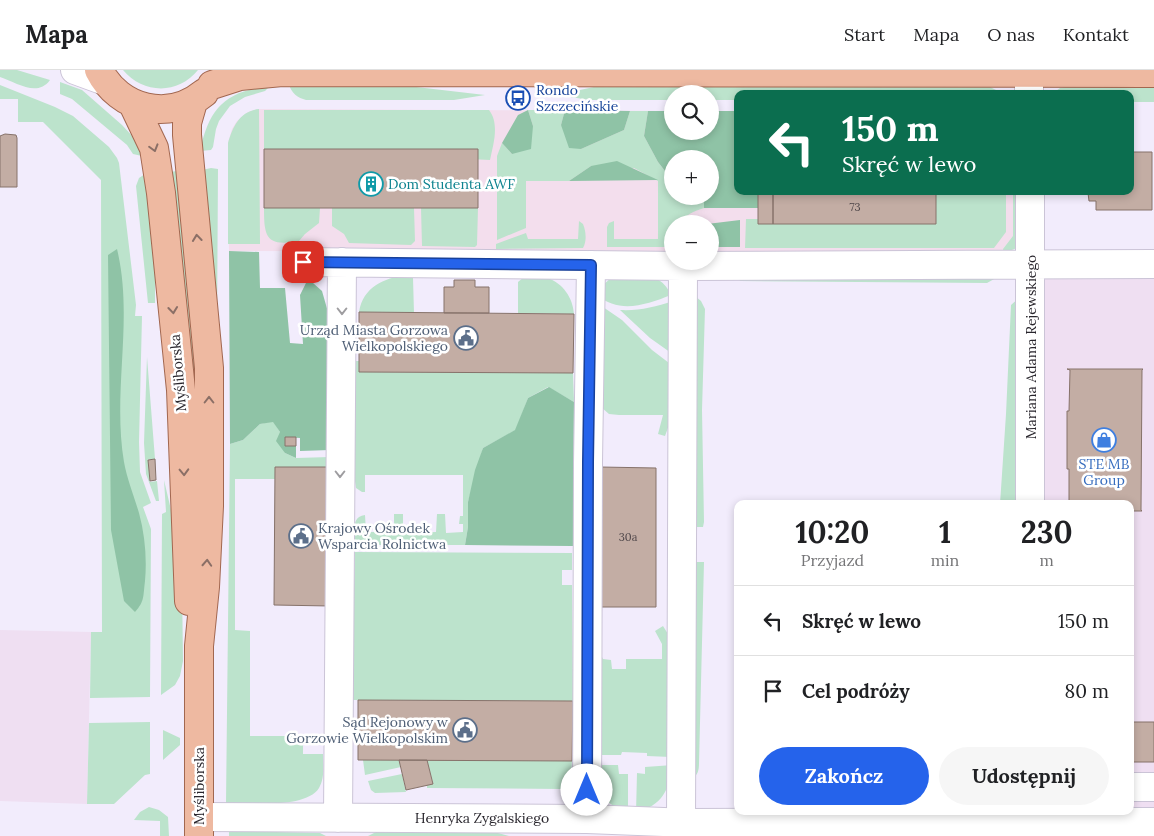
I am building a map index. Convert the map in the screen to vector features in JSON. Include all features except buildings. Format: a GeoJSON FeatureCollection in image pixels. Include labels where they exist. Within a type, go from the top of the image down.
{"type":"FeatureCollection","features":[{"type":"Feature","properties":{"kind":"main road"},"geometry":{"type":"LineString","coordinates":[[102,76],[118,95],[133,104],[145,108],[169,110],[209,86],[241,76],[282,72],[1029,83],[1154,73]]}},
{"type":"Feature","properties":{"kind":"main road","name":"Myśliborska"},"geometry":{"type":"LineString","coordinates":[[199,827],[199,646],[210,506],[209,368],[187,123],[209,86]]}},
{"type":"Feature","properties":{"kind":"main road","name":"Myśliborska"},"geometry":{"type":"LineString","coordinates":[[133,104],[151,140],[157,159],[181,390],[189,602],[199,646]]}},
{"type":"Feature","properties":{"kind":"street"},"geometry":{"type":"LineString","coordinates":[[75,70],[102,76]]}},
{"type":"Feature","properties":{"kind":"street","name":"Mariana Adama Rejewskiego"},"geometry":{"type":"LineString","coordinates":[[1030,195],[1030,500]]}},
{"type":"Feature","properties":{"kind":"street"},"geometry":{"type":"LineString","coordinates":[[303,262],[664,266]]}},
{"type":"Feature","properties":{"kind":"street"},"geometry":{"type":"LineString","coordinates":[[342,262],[339,622],[345,824]]}},
{"type":"Feature","properties":{"kind":"street"},"geometry":{"type":"LineString","coordinates":[[719,266],[1154,264]]}},
{"type":"Feature","properties":{"kind":"street"},"geometry":{"type":"LineString","coordinates":[[587,818],[588,462],[591,265]]}},
{"type":"Feature","properties":{"kind":"street"},"geometry":{"type":"LineString","coordinates":[[681,823],[683,270]]}},
{"type":"Feature","properties":{"kind":"street"},"geometry":{"type":"LineString","coordinates":[[1134,786],[1154,786]]}},
{"type":"Feature","properties":{"kind":"street","name":"Henryka Zygalskiego"},"geometry":{"type":"LineString","coordinates":[[199,827],[345,824],[527,827],[587,818],[681,823],[731,830],[1045,816],[1154,822]]}},
{"type":"Feature","properties":{"kind":"shaded area"},"geometry":{"type":"Polygon","coordinates":[[[259,109],[664,111],[664,140],[719,140],[719,111],[734,111],[734,195],[1019,195],[1011,251],[719,253],[719,215],[664,215],[664,253],[229,251],[228,143],[232,129],[237,121],[248,112],[259,109]]]}},
{"type":"Feature","properties":{"kind":"shaded area"},"geometry":{"type":"Polygon","coordinates":[[[1154,275],[1154,821],[1134,813],[1134,500],[1037,500],[1043,277],[1154,275]]]}},
{"type":"Feature","properties":{"kind":"shaded area"},"geometry":{"type":"Polygon","coordinates":[[[0,630],[91,632],[87,804],[0,801],[0,630]]]}},
{"type":"Feature","properties":{"kind":"green space"},"geometry":{"type":"Polygon","coordinates":[[[0,70],[17,70],[50,80],[39,88],[26,87],[0,77],[0,70]]]}},
{"type":"Feature","properties":{"kind":"green space"},"geometry":{"type":"Polygon","coordinates":[[[123,70],[198,70],[181,84],[160,88],[140,84],[123,70]]]}},
{"type":"Feature","properties":{"kind":"green space"},"geometry":{"type":"Polygon","coordinates":[[[60,82],[82,90],[122,125],[135,139],[142,156],[133,154],[127,145],[72,99],[60,94],[60,82]]]}},
{"type":"Feature","properties":{"kind":"green space"},"geometry":{"type":"Polygon","coordinates":[[[289,84],[399,85],[485,95],[454,100],[306,100],[295,95],[289,84]]]}},
{"type":"Feature","properties":{"kind":"green space"},"geometry":{"type":"Polygon","coordinates":[[[0,85],[73,116],[109,147],[119,163],[136,305],[135,316],[142,316],[139,442],[140,472],[151,503],[143,507],[151,529],[150,697],[90,698],[91,632],[102,632],[101,180],[43,122],[18,122],[18,99],[0,99],[0,85]]]}},
{"type":"Feature","properties":{"kind":"green space"},"geometry":{"type":"Polygon","coordinates":[[[603,85],[664,85],[664,100],[590,100],[557,95],[603,85]]]}},
{"type":"Feature","properties":{"kind":"green space"},"geometry":{"type":"Polygon","coordinates":[[[719,85],[988,86],[996,90],[734,90],[734,100],[719,100],[719,85]]]}},
{"type":"Feature","properties":{"kind":"green space"},"geometry":{"type":"Polygon","coordinates":[[[270,86],[265,91],[245,97],[230,106],[219,121],[211,150],[200,151],[208,123],[222,104],[230,97],[241,92],[270,86]]]}},
{"type":"Feature","properties":{"kind":"green space"},"geometry":{"type":"Polygon","coordinates":[[[1071,86],[1154,86],[1154,102],[1134,102],[1134,90],[1057,90],[1071,86]]]}},
{"type":"Feature","properties":{"kind":"green space"},"geometry":{"type":"Polygon","coordinates":[[[259,109],[260,244],[228,244],[228,143],[238,120],[252,110],[259,109]]]}},
{"type":"Feature","properties":{"kind":"green space"},"geometry":{"type":"Polygon","coordinates":[[[264,110],[489,110],[494,122],[495,135],[490,160],[264,149],[264,110]]]}},
{"type":"Feature","properties":{"kind":"green space"},"geometry":{"type":"Polygon","coordinates":[[[528,110],[565,110],[561,125],[581,149],[624,130],[630,111],[648,111],[644,136],[664,170],[664,205],[704,205],[704,208],[688,215],[664,215],[664,247],[607,247],[607,227],[609,223],[614,221],[614,239],[658,239],[658,181],[634,168],[591,166],[569,181],[526,181],[526,228],[497,240],[497,156],[502,143],[512,154],[533,126],[528,110]]]}},
{"type":"Feature","properties":{"kind":"green space"},"geometry":{"type":"Polygon","coordinates":[[[528,110],[533,126],[531,149],[512,154],[502,143],[518,115],[528,110]]]}},
{"type":"Feature","properties":{"kind":"green space"},"geometry":{"type":"Polygon","coordinates":[[[565,110],[630,111],[624,130],[581,149],[569,148],[561,125],[565,110]]]}},
{"type":"Feature","properties":{"kind":"green space"},"geometry":{"type":"Polygon","coordinates":[[[648,111],[664,111],[664,140],[719,140],[719,111],[734,111],[734,195],[758,195],[758,208],[704,208],[704,205],[719,205],[719,150],[664,150],[664,170],[644,136],[648,111]]]}},
{"type":"Feature","properties":{"kind":"green space"},"geometry":{"type":"Polygon","coordinates":[[[617,161],[658,180],[569,181],[591,166],[617,161]]]}},
{"type":"Feature","properties":{"kind":"green space"},"geometry":{"type":"Polygon","coordinates":[[[218,169],[217,330],[202,170],[218,169]]]}},
{"type":"Feature","properties":{"kind":"green space"},"geometry":{"type":"Polygon","coordinates":[[[177,171],[194,324],[196,389],[194,388],[170,172],[177,171]]]}},
{"type":"Feature","properties":{"kind":"green space"},"geometry":{"type":"Polygon","coordinates":[[[145,174],[155,267],[155,303],[148,303],[136,186],[139,178],[145,174]]]}},
{"type":"Feature","properties":{"kind":"green space"},"geometry":{"type":"Polygon","coordinates":[[[936,195],[1006,195],[1006,232],[994,248],[745,248],[746,219],[758,219],[758,224],[936,224],[936,195]]]}},
{"type":"Feature","properties":{"kind":"green space"},"geometry":{"type":"Polygon","coordinates":[[[1013,195],[1020,195],[1017,248],[1004,253],[1003,249],[1013,236],[1013,195]]]}},
{"type":"Feature","properties":{"kind":"green space"},"geometry":{"type":"Polygon","coordinates":[[[264,208],[320,208],[319,223],[299,241],[273,241],[266,233],[264,208]]]}},
{"type":"Feature","properties":{"kind":"green space"},"geometry":{"type":"Polygon","coordinates":[[[332,208],[414,208],[415,241],[411,245],[349,243],[344,234],[332,226],[332,208]]]}},
{"type":"Feature","properties":{"kind":"green space"},"geometry":{"type":"Polygon","coordinates":[[[421,208],[478,208],[477,245],[475,247],[422,246],[421,208]]]}},
{"type":"Feature","properties":{"kind":"green space"},"geometry":{"type":"Polygon","coordinates":[[[740,220],[740,247],[719,247],[719,223],[740,220]]]}},
{"type":"Feature","properties":{"kind":"green space"},"geometry":{"type":"Polygon","coordinates":[[[579,221],[583,224],[585,233],[583,248],[496,249],[496,244],[526,233],[528,239],[578,239],[579,221]]]}},
{"type":"Feature","properties":{"kind":"green space"},"geometry":{"type":"Polygon","coordinates":[[[117,249],[122,275],[124,302],[120,409],[121,435],[125,468],[141,521],[146,556],[143,598],[135,612],[124,601],[111,530],[108,255],[117,249]]]}},
{"type":"Feature","properties":{"kind":"green space"},"geometry":{"type":"Polygon","coordinates":[[[229,251],[259,252],[260,288],[285,288],[290,343],[303,344],[300,295],[306,283],[313,283],[322,291],[330,319],[330,450],[300,451],[300,438],[285,437],[285,446],[296,446],[296,458],[285,453],[276,441],[280,432],[273,422],[260,424],[243,440],[230,444],[229,251]]]}},
{"type":"Feature","properties":{"kind":"green space"},"geometry":{"type":"Polygon","coordinates":[[[736,271],[996,278],[987,283],[740,281],[736,271]]]}},
{"type":"Feature","properties":{"kind":"green space"},"geometry":{"type":"Polygon","coordinates":[[[406,275],[413,278],[414,313],[359,312],[365,296],[376,285],[383,281],[406,275]]]}},
{"type":"Feature","properties":{"kind":"green space"},"geometry":{"type":"Polygon","coordinates":[[[639,275],[654,278],[661,281],[671,295],[633,306],[614,304],[605,301],[597,295],[601,287],[613,276],[639,275]]]}},
{"type":"Feature","properties":{"kind":"green space"},"geometry":{"type":"Polygon","coordinates":[[[524,277],[545,277],[558,283],[572,302],[574,314],[518,313],[518,282],[524,277]]]}},
{"type":"Feature","properties":{"kind":"green space"},"geometry":{"type":"Polygon","coordinates":[[[695,296],[701,301],[705,309],[702,410],[703,527],[691,527],[695,296]]]}},
{"type":"Feature","properties":{"kind":"green space"},"geometry":{"type":"Polygon","coordinates":[[[1020,297],[1022,500],[1000,500],[1011,305],[1020,297]]]}},
{"type":"Feature","properties":{"kind":"green space"},"geometry":{"type":"Polygon","coordinates":[[[673,301],[674,355],[650,338],[620,310],[647,308],[673,301]]]}},
{"type":"Feature","properties":{"kind":"green space"},"geometry":{"type":"Polygon","coordinates":[[[603,307],[622,320],[652,350],[673,366],[673,414],[665,436],[658,434],[663,415],[609,414],[593,400],[603,307]]]}},
{"type":"Feature","properties":{"kind":"green space"},"geometry":{"type":"Polygon","coordinates":[[[147,357],[155,459],[148,459],[150,482],[157,481],[159,501],[156,501],[146,474],[144,443],[147,357]]]}},
{"type":"Feature","properties":{"kind":"green space"},"geometry":{"type":"Polygon","coordinates":[[[350,361],[359,361],[359,372],[573,373],[574,402],[548,387],[528,398],[516,430],[483,448],[468,502],[468,527],[465,545],[354,545],[355,522],[365,515],[366,532],[394,532],[394,514],[403,514],[403,533],[436,532],[437,514],[445,514],[446,533],[463,532],[463,524],[459,524],[460,516],[463,516],[463,475],[365,475],[365,492],[356,488],[351,467],[350,361]]]}},
{"type":"Feature","properties":{"kind":"green space"},"geometry":{"type":"Polygon","coordinates":[[[549,387],[574,402],[573,546],[465,545],[468,527],[468,502],[475,470],[483,448],[515,430],[528,398],[549,387]]]}},
{"type":"Feature","properties":{"kind":"green space"},"geometry":{"type":"Polygon","coordinates":[[[273,421],[280,432],[285,453],[296,458],[330,457],[331,467],[275,467],[275,479],[235,479],[235,630],[250,631],[250,736],[303,736],[303,754],[323,754],[323,776],[319,788],[312,795],[302,799],[262,804],[226,803],[230,444],[243,440],[260,424],[273,421]]]}},
{"type":"Feature","properties":{"kind":"green space"},"geometry":{"type":"Polygon","coordinates":[[[164,480],[178,540],[182,584],[183,661],[180,676],[175,685],[161,695],[162,514],[166,512],[164,480]]]}},
{"type":"Feature","properties":{"kind":"green space"},"geometry":{"type":"Polygon","coordinates":[[[355,552],[572,553],[572,570],[562,570],[562,585],[572,585],[573,701],[350,700],[350,595],[354,588],[355,552]]]}},
{"type":"Feature","properties":{"kind":"green space"},"geometry":{"type":"Polygon","coordinates":[[[704,562],[699,766],[697,774],[692,779],[694,563],[704,562]]]}},
{"type":"Feature","properties":{"kind":"green space"},"geometry":{"type":"Polygon","coordinates":[[[663,626],[673,642],[671,757],[647,756],[647,753],[622,752],[621,755],[593,755],[600,653],[603,659],[611,660],[612,669],[626,669],[626,659],[662,659],[662,644],[655,631],[663,626]]]}},
{"type":"Feature","properties":{"kind":"green space"},"geometry":{"type":"Polygon","coordinates":[[[150,722],[150,774],[145,775],[114,804],[87,804],[89,723],[150,722]]]}},
{"type":"Feature","properties":{"kind":"green space"},"geometry":{"type":"Polygon","coordinates":[[[163,730],[180,738],[180,745],[163,760],[163,730]]]}},
{"type":"Feature","properties":{"kind":"green space"},"geometry":{"type":"Polygon","coordinates":[[[363,760],[399,760],[401,767],[365,775],[363,760]]]}},
{"type":"Feature","properties":{"kind":"green space"},"geometry":{"type":"Polygon","coordinates":[[[427,760],[572,761],[571,776],[567,786],[562,789],[427,788],[427,785],[433,783],[427,760]]]}},
{"type":"Feature","properties":{"kind":"green space"},"geometry":{"type":"Polygon","coordinates":[[[593,765],[618,765],[619,774],[628,774],[628,812],[606,800],[599,788],[593,765]]]}},
{"type":"Feature","properties":{"kind":"green space"},"geometry":{"type":"Polygon","coordinates":[[[673,765],[669,783],[663,796],[652,806],[636,813],[637,773],[645,774],[645,767],[673,765]]]}},
{"type":"Feature","properties":{"kind":"green space"},"geometry":{"type":"Polygon","coordinates":[[[402,774],[406,792],[375,793],[371,790],[368,781],[402,774]]]}},
{"type":"Feature","properties":{"kind":"green space"},"geometry":{"type":"Polygon","coordinates":[[[149,807],[159,810],[168,817],[169,836],[160,836],[160,821],[134,820],[140,812],[149,807]]]}},
{"type":"Feature","properties":{"kind":"green space"},"geometry":{"type":"Polygon","coordinates":[[[229,831],[320,833],[326,836],[229,836],[229,831]]]}},
{"type":"Feature","properties":{"kind":"green space"},"geometry":{"type":"Polygon","coordinates":[[[376,832],[498,833],[509,836],[368,836],[376,832]]]}},
{"type":"Feature","properties":{"kind":"place","name":"Rondo Szczecińskie"},"geometry":{"type":"Point","coordinates":[518,98]}},
{"type":"Feature","properties":{"kind":"place","name":"Dom Studenta AWF"},"geometry":{"type":"Point","coordinates":[371,184]}},
{"type":"Feature","properties":{"kind":"place","name":"Urząd Miasta Gorzowa Wielkopolskiego"},"geometry":{"type":"Point","coordinates":[466,338]}},
{"type":"Feature","properties":{"kind":"place","name":"STE MB Group"},"geometry":{"type":"Point","coordinates":[1104,440]}},
{"type":"Feature","properties":{"kind":"place","name":"Krajowy Ośrodek Wsparcia Rolnictwa"},"geometry":{"type":"Point","coordinates":[301,536]}},
{"type":"Feature","properties":{"kind":"place","name":"Sąd Rejonowy w Gorzowie Wielkopolskim"},"geometry":{"type":"Point","coordinates":[465,730]}},
{"type":"Feature","properties":{"kind":"route"},"geometry":{"type":"LineString","coordinates":[[303,262],[591,265],[587,790]]}}]}
